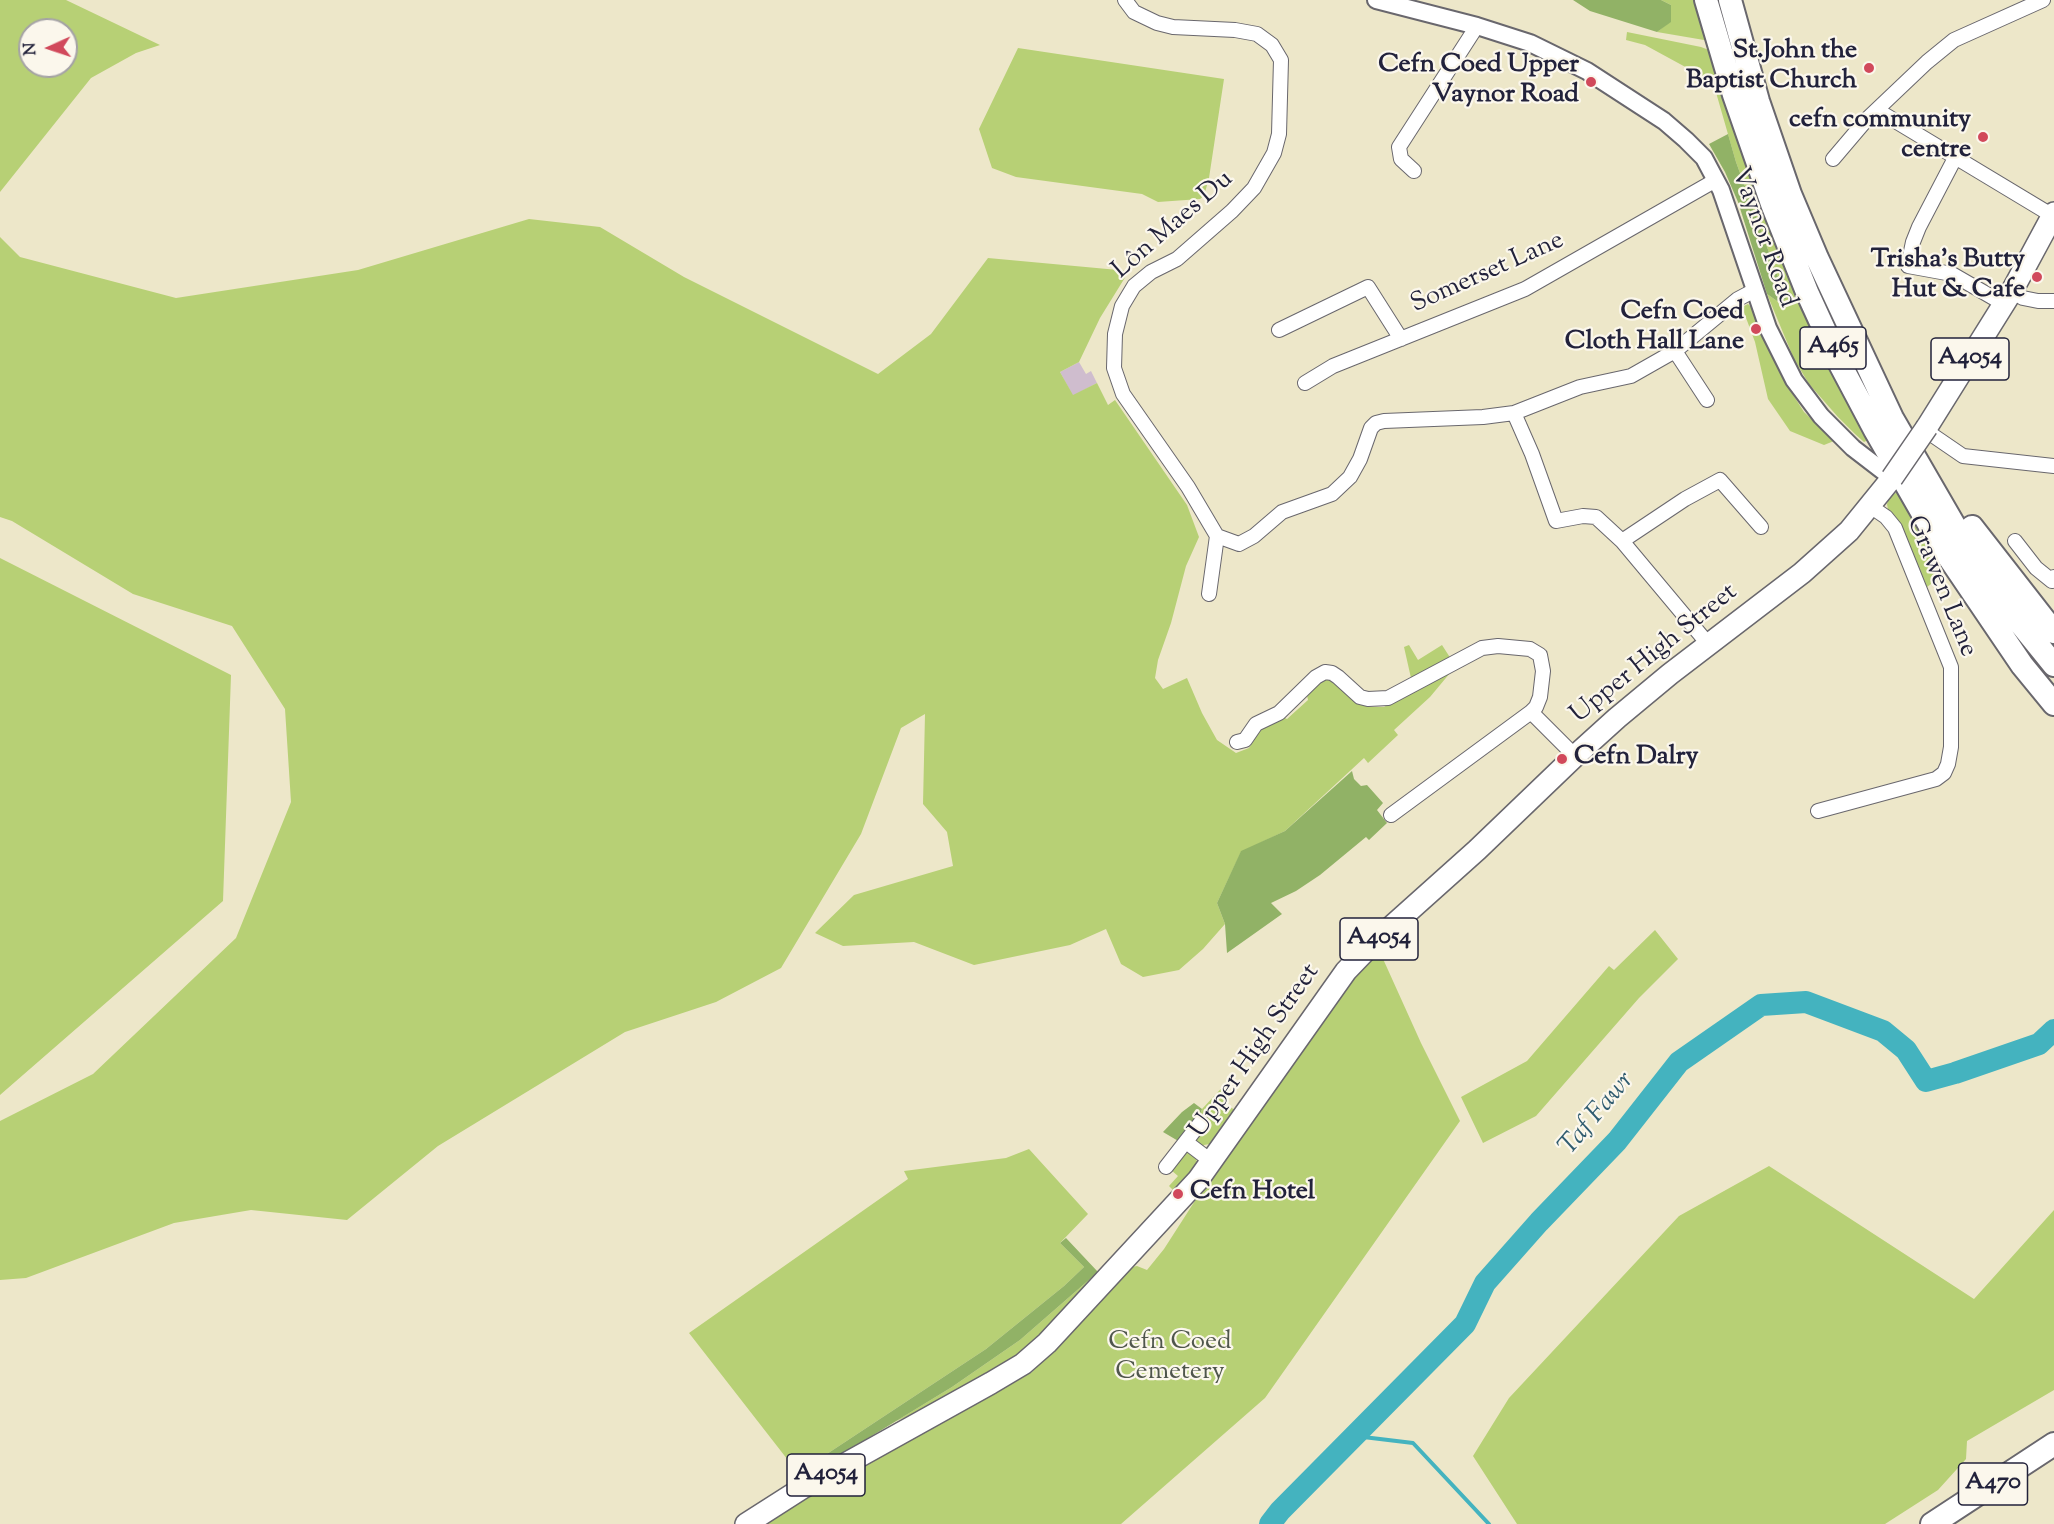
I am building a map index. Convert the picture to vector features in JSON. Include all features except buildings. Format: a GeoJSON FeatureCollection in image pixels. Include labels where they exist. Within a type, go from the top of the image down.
{"type":"FeatureCollection","features":[{"type":"Feature","properties":{"kind":"highway","name":"A465"},"geometry":{"type":"LineString","coordinates":[[1706,0],[1734,95],[1772,204],[1807,292],[1840,364],[1942,547],[2022,665],[2054,704]]}},
{"type":"Feature","properties":{"kind":"highway","name":"A465"},"geometry":{"type":"LineString","coordinates":[[1730,0],[1758,101],[1790,194],[1852,335],[1892,418],[1928,482],[2007,607],[2054,665]]}},
{"type":"Feature","properties":{"kind":"highway"},"geometry":{"type":"LineString","coordinates":[[1928,482],[1948,494],[2054,632]]}},
{"type":"Feature","properties":{"kind":"highway"},"geometry":{"type":"LineString","coordinates":[[2022,665],[2027,685],[2054,721]]}},
{"type":"Feature","properties":{"kind":"highway","name":"A470"},"geometry":{"type":"LineString","coordinates":[[1932,1524],[2054,1444]]}},
{"type":"Feature","properties":{"kind":"main road","name":"A4054"},"geometry":{"type":"LineString","coordinates":[[1890,477],[1928,430],[2051,225]]}},
{"type":"Feature","properties":{"kind":"main road","name":"Upper High Street"},"geometry":{"type":"LineString","coordinates":[[746,1524],[804,1487],[1023,1364],[1047,1343],[1183,1198],[1346,971],[1575,756],[1670,674],[1802,573],[1849,531],[1890,477]]}},
{"type":"Feature","properties":{"kind":"street","name":"Lôn Maes Du"},"geometry":{"type":"LineString","coordinates":[[1125,0],[1134,12],[1157,23],[1173,27],[1235,30],[1257,34],[1272,45],[1281,60],[1279,134],[1274,153],[1254,188],[1232,211],[1177,259],[1151,272],[1134,286],[1122,306],[1115,334],[1114,368],[1122,394],[1188,487],[1217,536]]}},
{"type":"Feature","properties":{"kind":"street","name":"Vaynor Road"},"geometry":{"type":"LineString","coordinates":[[1376,0],[1477,26],[1530,43],[1587,71],[1664,121],[1686,140],[1704,158],[1716,180],[1730,211],[1768,328],[1781,357],[1799,387],[1821,416],[1853,448],[1890,477]]}},
{"type":"Feature","properties":{"kind":"street"},"geometry":{"type":"LineString","coordinates":[[1833,159],[1877,110],[1927,62],[1954,40],[2043,0]]}},
{"type":"Feature","properties":{"kind":"street"},"geometry":{"type":"LineString","coordinates":[[1414,171],[1401,159],[1399,147],[1477,26]]}},
{"type":"Feature","properties":{"kind":"street"},"geometry":{"type":"LineString","coordinates":[[1877,110],[1955,158],[2051,225]]}},
{"type":"Feature","properties":{"kind":"street"},"geometry":{"type":"LineString","coordinates":[[1955,158],[1919,227],[1913,242],[1908,267],[1952,274],[2008,298],[2054,302]]}},
{"type":"Feature","properties":{"kind":"street","name":"Somerset Lane"},"geometry":{"type":"LineString","coordinates":[[1305,383],[1333,366],[1525,289],[1716,180]]}},
{"type":"Feature","properties":{"kind":"street"},"geometry":{"type":"LineString","coordinates":[[1279,330],[1368,287],[1401,339]]}},
{"type":"Feature","properties":{"kind":"street"},"geometry":{"type":"LineString","coordinates":[[1209,594],[1217,536],[1239,544],[1254,536],[1282,512],[1332,494],[1350,477],[1360,459],[1371,428],[1376,423],[1484,417],[1514,413],[1580,387],[1630,375],[1675,351],[1738,299],[1755,290]]}},
{"type":"Feature","properties":{"kind":"street"},"geometry":{"type":"LineString","coordinates":[[1675,351],[1707,400]]}},
{"type":"Feature","properties":{"kind":"street"},"geometry":{"type":"LineString","coordinates":[[1514,413],[1532,454],[1556,521],[1583,516],[1596,517],[1622,542],[1708,645]]}},
{"type":"Feature","properties":{"kind":"street"},"geometry":{"type":"LineString","coordinates":[[1928,430],[1964,456],[2054,466]]}},
{"type":"Feature","properties":{"kind":"street"},"geometry":{"type":"LineString","coordinates":[[1622,542],[1684,499],[1720,480],[1761,527]]}},
{"type":"Feature","properties":{"kind":"street","name":"Grawen Lane"},"geometry":{"type":"LineString","coordinates":[[1818,811],[1939,778],[1948,764],[1951,747],[1951,667],[1895,528],[1886,517],[1870,506]]}},
{"type":"Feature","properties":{"kind":"street"},"geometry":{"type":"LineString","coordinates":[[2015,541],[2036,568],[2053,582]]}},
{"type":"Feature","properties":{"kind":"street"},"geometry":{"type":"LineString","coordinates":[[1237,742],[1245,740],[1256,724],[1279,713],[1316,677],[1325,672],[1338,677],[1360,697],[1388,698],[1482,648],[1490,646],[1530,649],[1540,655],[1543,671],[1540,697],[1536,707],[1391,815]]}},
{"type":"Feature","properties":{"kind":"street"},"geometry":{"type":"LineString","coordinates":[[1531,712],[1575,756]]}},
{"type":"Feature","properties":{"kind":"street"},"geometry":{"type":"LineString","coordinates":[[1166,1167],[1201,1122]]}},
{"type":"Feature","properties":{"kind":"street"},"geometry":{"type":"LineString","coordinates":[[1186,1142],[1211,1161]]}},
{"type":"Feature","properties":{"kind":"shaded area"},"geometry":{"type":"Polygon","coordinates":[[[1079,362],[1086,374],[1091,371],[1097,383],[1073,396],[1060,372],[1079,362]]]}},
{"type":"Feature","properties":{"kind":"green space"},"geometry":{"type":"Polygon","coordinates":[[[0,0],[66,0],[160,45],[136,53],[91,78],[0,192],[0,0]]]}},
{"type":"Feature","properties":{"kind":"green space"},"geometry":{"type":"Polygon","coordinates":[[[1573,0],[1661,0],[1671,5],[1671,22],[1657,32],[1590,11],[1573,0]]]}},
{"type":"Feature","properties":{"kind":"green space"},"geometry":{"type":"Polygon","coordinates":[[[1661,0],[1700,0],[1750,171],[1773,236],[1804,311],[1868,440],[1864,442],[1809,384],[1794,359],[1767,294],[1777,301],[1786,299],[1736,162],[1713,82],[1645,45],[1626,40],[1627,32],[1709,50],[1704,40],[1657,32],[1671,21],[1671,5],[1661,0]]]}},
{"type":"Feature","properties":{"kind":"green space"},"geometry":{"type":"Polygon","coordinates":[[[1018,48],[1224,79],[1209,178],[1204,196],[1200,199],[1158,202],[1142,194],[1016,177],[992,168],[979,129],[1018,48]]]}},
{"type":"Feature","properties":{"kind":"green space"},"geometry":{"type":"Polygon","coordinates":[[[1728,134],[1786,299],[1777,301],[1767,294],[1738,202],[1709,144],[1728,134]]]}},
{"type":"Feature","properties":{"kind":"green space"},"geometry":{"type":"Polygon","coordinates":[[[529,219],[600,227],[684,277],[878,374],[931,334],[988,258],[1129,271],[1100,318],[1079,362],[1060,372],[1073,395],[1097,383],[1108,405],[1115,400],[1187,505],[1199,537],[1186,566],[1171,623],[1158,660],[1155,678],[1163,689],[1187,678],[1217,740],[1236,753],[1249,748],[1261,728],[1281,716],[1287,719],[1308,700],[1306,691],[1329,677],[1354,699],[1368,707],[1384,707],[1455,667],[1430,697],[1394,730],[1398,735],[1368,763],[1364,758],[1285,831],[1241,852],[1217,903],[1225,924],[1203,949],[1179,970],[1143,977],[1121,964],[1106,929],[1070,945],[974,965],[914,942],[843,946],[815,933],[854,895],[953,866],[947,832],[923,804],[925,714],[901,728],[861,834],[781,968],[716,1002],[625,1032],[438,1146],[347,1220],[251,1210],[174,1223],[26,1278],[0,1280],[0,1121],[93,1074],[236,938],[291,802],[285,709],[232,626],[133,594],[12,521],[0,517],[0,237],[20,257],[176,298],[358,270],[529,219]]]}},
{"type":"Feature","properties":{"kind":"green space"},"geometry":{"type":"Polygon","coordinates":[[[1748,304],[1752,308],[1783,379],[1804,412],[1834,441],[1824,445],[1790,431],[1768,399],[1755,342],[1742,307],[1748,304]]]}},
{"type":"Feature","properties":{"kind":"green space"},"geometry":{"type":"Polygon","coordinates":[[[1897,492],[1942,576],[1927,587],[1907,538],[1896,517],[1888,510],[1889,498],[1897,492]]]}},
{"type":"Feature","properties":{"kind":"green space"},"geometry":{"type":"Polygon","coordinates":[[[0,558],[231,675],[223,901],[0,1095],[0,558]]]}},
{"type":"Feature","properties":{"kind":"green space"},"geometry":{"type":"Polygon","coordinates":[[[1409,645],[1418,660],[1442,645],[1451,659],[1416,679],[1411,678],[1404,647],[1409,645]]]}},
{"type":"Feature","properties":{"kind":"green space"},"geometry":{"type":"Polygon","coordinates":[[[1352,771],[1354,779],[1361,786],[1367,785],[1383,803],[1377,810],[1387,823],[1369,840],[1366,837],[1320,875],[1296,891],[1271,903],[1282,914],[1227,953],[1225,924],[1217,903],[1241,851],[1285,831],[1352,771]]]}},
{"type":"Feature","properties":{"kind":"green space"},"geometry":{"type":"Polygon","coordinates":[[[1655,930],[1678,959],[1639,998],[1536,1116],[1483,1143],[1461,1097],[1527,1061],[1609,966],[1614,970],[1655,930]]]}},
{"type":"Feature","properties":{"kind":"green space","name":"Cefn Coed Cemetery"},"geometry":{"type":"Polygon","coordinates":[[[1379,950],[1421,1043],[1460,1121],[1265,1398],[1121,1524],[762,1524],[834,1477],[1032,1372],[1132,1267],[1137,1266],[1147,1270],[1164,1249],[1218,1165],[1342,991],[1379,950]]]}},
{"type":"Feature","properties":{"kind":"green space"},"geometry":{"type":"Polygon","coordinates":[[[1231,1078],[1231,1086],[1225,1095],[1228,1097],[1225,1103],[1236,1111],[1215,1143],[1204,1145],[1202,1148],[1195,1140],[1207,1121],[1200,1115],[1202,1109],[1231,1078]]]}},
{"type":"Feature","properties":{"kind":"green space"},"geometry":{"type":"Polygon","coordinates":[[[1194,1103],[1202,1109],[1200,1115],[1180,1142],[1163,1132],[1182,1112],[1194,1103]]]}},
{"type":"Feature","properties":{"kind":"green space"},"geometry":{"type":"Polygon","coordinates":[[[1029,1149],[1088,1214],[1060,1243],[1084,1267],[986,1349],[798,1473],[689,1333],[908,1179],[904,1171],[1006,1158],[1029,1149]]]}},
{"type":"Feature","properties":{"kind":"green space"},"geometry":{"type":"Polygon","coordinates":[[[1187,1153],[1194,1153],[1196,1167],[1175,1192],[1169,1186],[1178,1176],[1171,1170],[1187,1153]]]}},
{"type":"Feature","properties":{"kind":"green space"},"geometry":{"type":"Polygon","coordinates":[[[1769,1166],[1974,1299],[2054,1210],[2054,1390],[1967,1441],[1966,1459],[1938,1490],[1885,1524],[1517,1524],[1473,1456],[1509,1398],[1679,1216],[1769,1166]]]}},
{"type":"Feature","properties":{"kind":"green space"},"geometry":{"type":"Polygon","coordinates":[[[1066,1238],[1098,1272],[1020,1340],[952,1387],[801,1479],[798,1473],[986,1349],[1064,1286],[1084,1267],[1060,1243],[1066,1238]]]}},
{"type":"Feature","properties":{"kind":"green space"},"geometry":{"type":"Polygon","coordinates":[[[1098,1272],[1101,1276],[1014,1360],[952,1398],[896,1421],[952,1387],[1020,1340],[1098,1272]]]}},
{"type":"Feature","properties":{"kind":"waterway","name":"Taf Fawr"},"geometry":{"type":"LineString","coordinates":[[1270,1524],[1280,1511],[1465,1324],[1485,1283],[1539,1222],[1617,1141],[1679,1062],[1761,1005],[1806,1002],[1883,1031],[1906,1050],[1926,1081],[2039,1044],[2054,1030]]}},
{"type":"Feature","properties":{"kind":"waterway"},"geometry":{"type":"LineString","coordinates":[[1355,1436],[1413,1443],[1489,1524]]}},
{"type":"Feature","properties":{"kind":"place","name":"St.John the Baptist Church"},"geometry":{"type":"Point","coordinates":[1869,68]}},
{"type":"Feature","properties":{"kind":"place","name":"Cefn Coed Upper Vaynor Road"},"geometry":{"type":"Point","coordinates":[1591,82]}},
{"type":"Feature","properties":{"kind":"place","name":"cefn community centre"},"geometry":{"type":"Point","coordinates":[1983,137]}},
{"type":"Feature","properties":{"kind":"place","name":"Trisha's Butty Hut & Cafe"},"geometry":{"type":"Point","coordinates":[2037,277]}},
{"type":"Feature","properties":{"kind":"place","name":"Cefn Coed Cloth Hall Lane"},"geometry":{"type":"Point","coordinates":[1756,329]}},
{"type":"Feature","properties":{"kind":"place","name":"Cefn Dalry"},"geometry":{"type":"Point","coordinates":[1562,759]}},
{"type":"Feature","properties":{"kind":"place","name":"Cefn Hotel"},"geometry":{"type":"Point","coordinates":[1178,1194]}}]}
